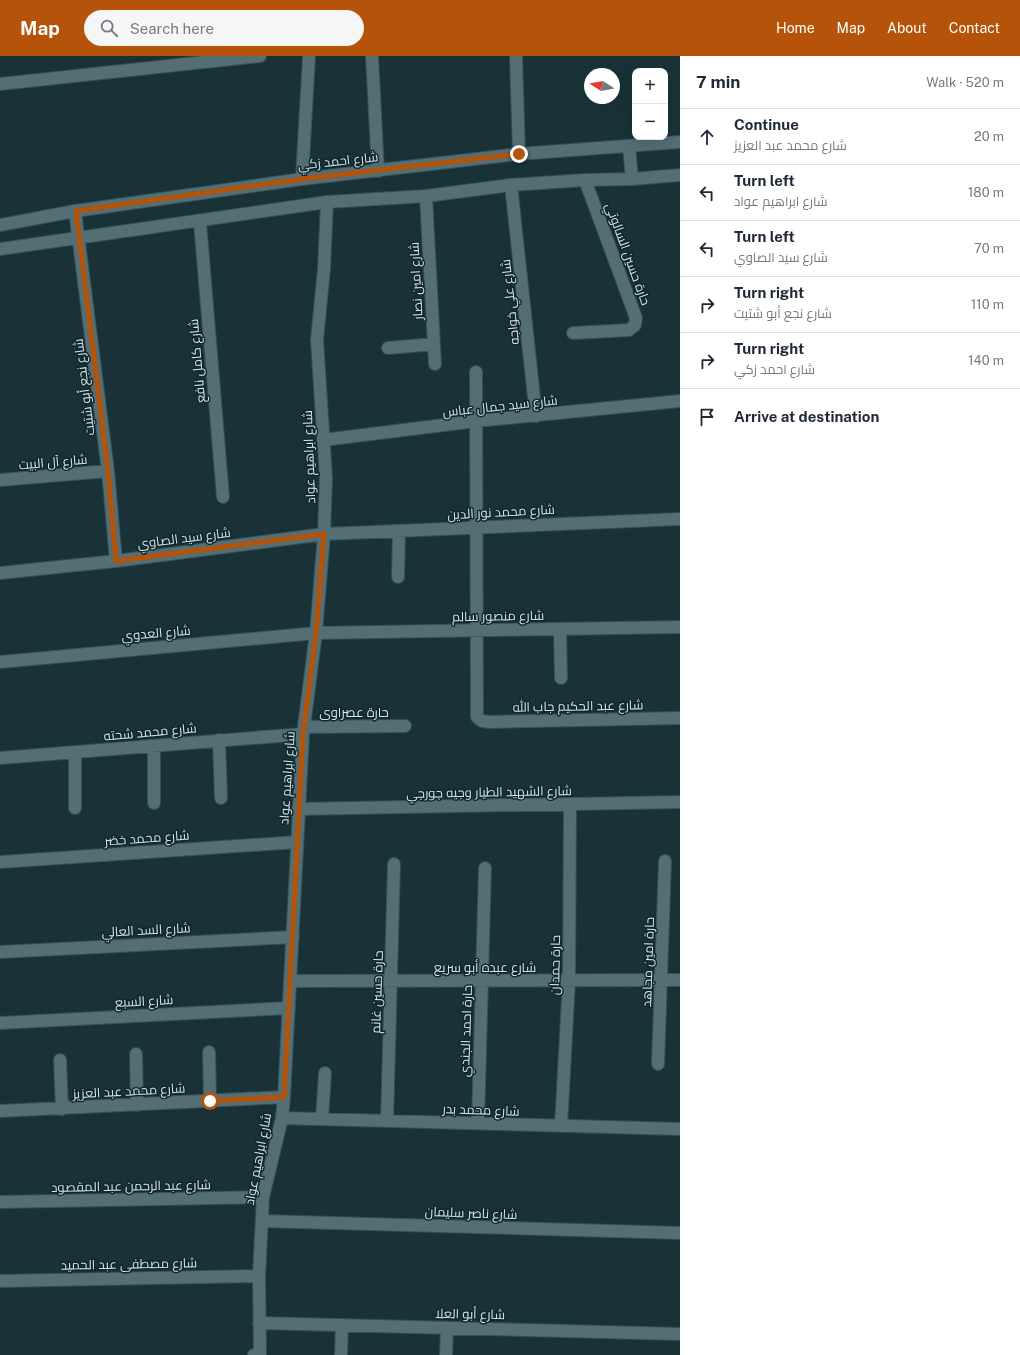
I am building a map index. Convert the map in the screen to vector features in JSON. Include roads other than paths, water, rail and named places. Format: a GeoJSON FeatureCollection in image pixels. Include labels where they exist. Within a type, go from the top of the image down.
{"type":"FeatureCollection","features":[{"type":"Feature","properties":{"kind":"street"},"geometry":{"type":"LineString","coordinates":[[0,84],[260,56]]}},
{"type":"Feature","properties":{"kind":"street"},"geometry":{"type":"LineString","coordinates":[[302,179],[310,56]]}},
{"type":"Feature","properties":{"kind":"street"},"geometry":{"type":"LineString","coordinates":[[372,56],[378,171]]}},
{"type":"Feature","properties":{"kind":"street"},"geometry":{"type":"LineString","coordinates":[[516,56],[519,154]]}},
{"type":"Feature","properties":{"kind":"street","name":"شارع احمد زكي"},"geometry":{"type":"LineString","coordinates":[[0,225],[76,211],[302,179],[519,154],[680,142]]}},
{"type":"Feature","properties":{"kind":"street"},"geometry":{"type":"LineString","coordinates":[[629,146],[632,179]]}},
{"type":"Feature","properties":{"kind":"street"},"geometry":{"type":"LineString","coordinates":[[0,249],[200,222],[328,202],[426,196],[511,186],[585,180],[632,179],[680,175]]}},
{"type":"Feature","properties":{"kind":"street","name":"حارة حسين السالوتي"},"geometry":{"type":"LineString","coordinates":[[574,333],[629,330],[635,325],[636,318],[585,180]]}},
{"type":"Feature","properties":{"kind":"street","name":"شارع علي خواجه"},"geometry":{"type":"LineString","coordinates":[[511,186],[536,416]]}},
{"type":"Feature","properties":{"kind":"street","name":"شارع امين نصار"},"geometry":{"type":"LineString","coordinates":[[426,196],[435,364]]}},
{"type":"Feature","properties":{"kind":"street","name":"شارع ابراهيم عواد"},"geometry":{"type":"LineString","coordinates":[[260,1355],[259,1323],[263,1197],[282,1118],[284,1097],[291,981],[298,809],[304,730],[316,633],[324,534],[326,478],[317,340],[324,269],[328,202]]}},
{"type":"Feature","properties":{"kind":"street","name":"شارع نجع أبو شتيت"},"geometry":{"type":"LineString","coordinates":[[76,211],[108,471],[116,561]]}},
{"type":"Feature","properties":{"kind":"street","name":"شارع كامل نافع"},"geometry":{"type":"LineString","coordinates":[[200,222],[223,497]]}},
{"type":"Feature","properties":{"kind":"street"},"geometry":{"type":"LineString","coordinates":[[388,348],[434,344]]}},
{"type":"Feature","properties":{"kind":"street"},"geometry":{"type":"LineString","coordinates":[[476,372],[477,631]]}},
{"type":"Feature","properties":{"kind":"street","name":"شارع سيد جمال عباس"},"geometry":{"type":"LineString","coordinates":[[323,440],[476,422],[680,401]]}},
{"type":"Feature","properties":{"kind":"street","name":"شارع آل البيت"},"geometry":{"type":"LineString","coordinates":[[0,480],[108,471]]}},
{"type":"Feature","properties":{"kind":"street","name":"شارع محمد نور الدين"},"geometry":{"type":"LineString","coordinates":[[324,534],[680,518]]}},
{"type":"Feature","properties":{"kind":"street"},"geometry":{"type":"LineString","coordinates":[[398,577],[399,531]]}},
{"type":"Feature","properties":{"kind":"street","name":"شارع سيد الصاوي"},"geometry":{"type":"LineString","coordinates":[[0,573],[116,561],[324,534]]}},
{"type":"Feature","properties":{"kind":"street","name":"شارع منصور سالم"},"geometry":{"type":"LineString","coordinates":[[316,633],[680,627]]}},
{"type":"Feature","properties":{"kind":"street"},"geometry":{"type":"LineString","coordinates":[[560,629],[561,678]]}},
{"type":"Feature","properties":{"kind":"street","name":"شارع عبد الحكيم جاب الله"},"geometry":{"type":"LineString","coordinates":[[477,631],[477,717],[482,721],[680,718]]}},
{"type":"Feature","properties":{"kind":"street","name":"شارع العدوي"},"geometry":{"type":"LineString","coordinates":[[0,662],[316,633]]}},
{"type":"Feature","properties":{"kind":"street","name":"حارة عصراوى"},"geometry":{"type":"LineString","coordinates":[[304,730],[405,726]]}},
{"type":"Feature","properties":{"kind":"street","name":"شارع محمد شحته"},"geometry":{"type":"LineString","coordinates":[[0,758],[154,746],[304,730]]}},
{"type":"Feature","properties":{"kind":"street"},"geometry":{"type":"LineString","coordinates":[[219,740],[221,798]]}},
{"type":"Feature","properties":{"kind":"street"},"geometry":{"type":"LineString","coordinates":[[154,746],[154,803]]}},
{"type":"Feature","properties":{"kind":"street"},"geometry":{"type":"LineString","coordinates":[[75,752],[76,808]]}},
{"type":"Feature","properties":{"kind":"street","name":"شارع الشهيد الطيار وجيه جورجي"},"geometry":{"type":"LineString","coordinates":[[298,809],[680,802]]}},
{"type":"Feature","properties":{"kind":"street","name":"حارة حمدان"},"geometry":{"type":"LineString","coordinates":[[562,1126],[569,980],[570,804]]}},
{"type":"Feature","properties":{"kind":"street","name":"شارع محمد خضر"},"geometry":{"type":"LineString","coordinates":[[0,862],[297,842]]}},
{"type":"Feature","properties":{"kind":"street","name":"حارة امين مجاهد"},"geometry":{"type":"LineString","coordinates":[[658,1064],[666,861]]}},
{"type":"Feature","properties":{"kind":"street","name":"حارة حسين غانم"},"geometry":{"type":"LineString","coordinates":[[387,1121],[394,864]]}},
{"type":"Feature","properties":{"kind":"street","name":"حارة احمد الجندي"},"geometry":{"type":"LineString","coordinates":[[478,1124],[485,868]]}},
{"type":"Feature","properties":{"kind":"street","name":"شارع السد العالي"},"geometry":{"type":"LineString","coordinates":[[0,952],[293,937]]}},
{"type":"Feature","properties":{"kind":"street","name":"شارع عبده أبو سريع"},"geometry":{"type":"LineString","coordinates":[[291,981],[680,980]]}},
{"type":"Feature","properties":{"kind":"street","name":"شارع السبع"},"geometry":{"type":"LineString","coordinates":[[0,1023],[289,1008]]}},
{"type":"Feature","properties":{"kind":"street"},"geometry":{"type":"LineString","coordinates":[[209,1052],[210,1101]]}},
{"type":"Feature","properties":{"kind":"street"},"geometry":{"type":"LineString","coordinates":[[136,1054],[137,1105]]}},
{"type":"Feature","properties":{"kind":"street"},"geometry":{"type":"LineString","coordinates":[[60,1060],[62,1108]]}},
{"type":"Feature","properties":{"kind":"street"},"geometry":{"type":"LineString","coordinates":[[322,1119],[325,1073]]}},
{"type":"Feature","properties":{"kind":"street","name":"شارع محمد عبد العزيز"},"geometry":{"type":"LineString","coordinates":[[0,1111],[284,1097]]}},
{"type":"Feature","properties":{"kind":"street","name":"شارع محمد بدر"},"geometry":{"type":"LineString","coordinates":[[282,1118],[680,1129]]}},
{"type":"Feature","properties":{"kind":"street","name":"شارع عبد الرحمن عبد المقصود"},"geometry":{"type":"LineString","coordinates":[[0,1202],[263,1197]]}},
{"type":"Feature","properties":{"kind":"street","name":"شارع ناصر سليمان"},"geometry":{"type":"LineString","coordinates":[[262,1221],[680,1233]]}},
{"type":"Feature","properties":{"kind":"street","name":"شارع مصطفى عبد الحميد"},"geometry":{"type":"LineString","coordinates":[[0,1281],[260,1276]]}},
{"type":"Feature","properties":{"kind":"street","name":"شارع أبو العلا"},"geometry":{"type":"LineString","coordinates":[[259,1323],[680,1334]]}},
{"type":"Feature","properties":{"kind":"street"},"geometry":{"type":"LineString","coordinates":[[341,1355],[342,1325]]}},
{"type":"Feature","properties":{"kind":"street"},"geometry":{"type":"LineString","coordinates":[[446,1355],[447,1328]]}},
{"type":"Feature","properties":{"kind":"street"},"geometry":{"type":"LineString","coordinates":[[254,1355],[260,1355]]}}]}
